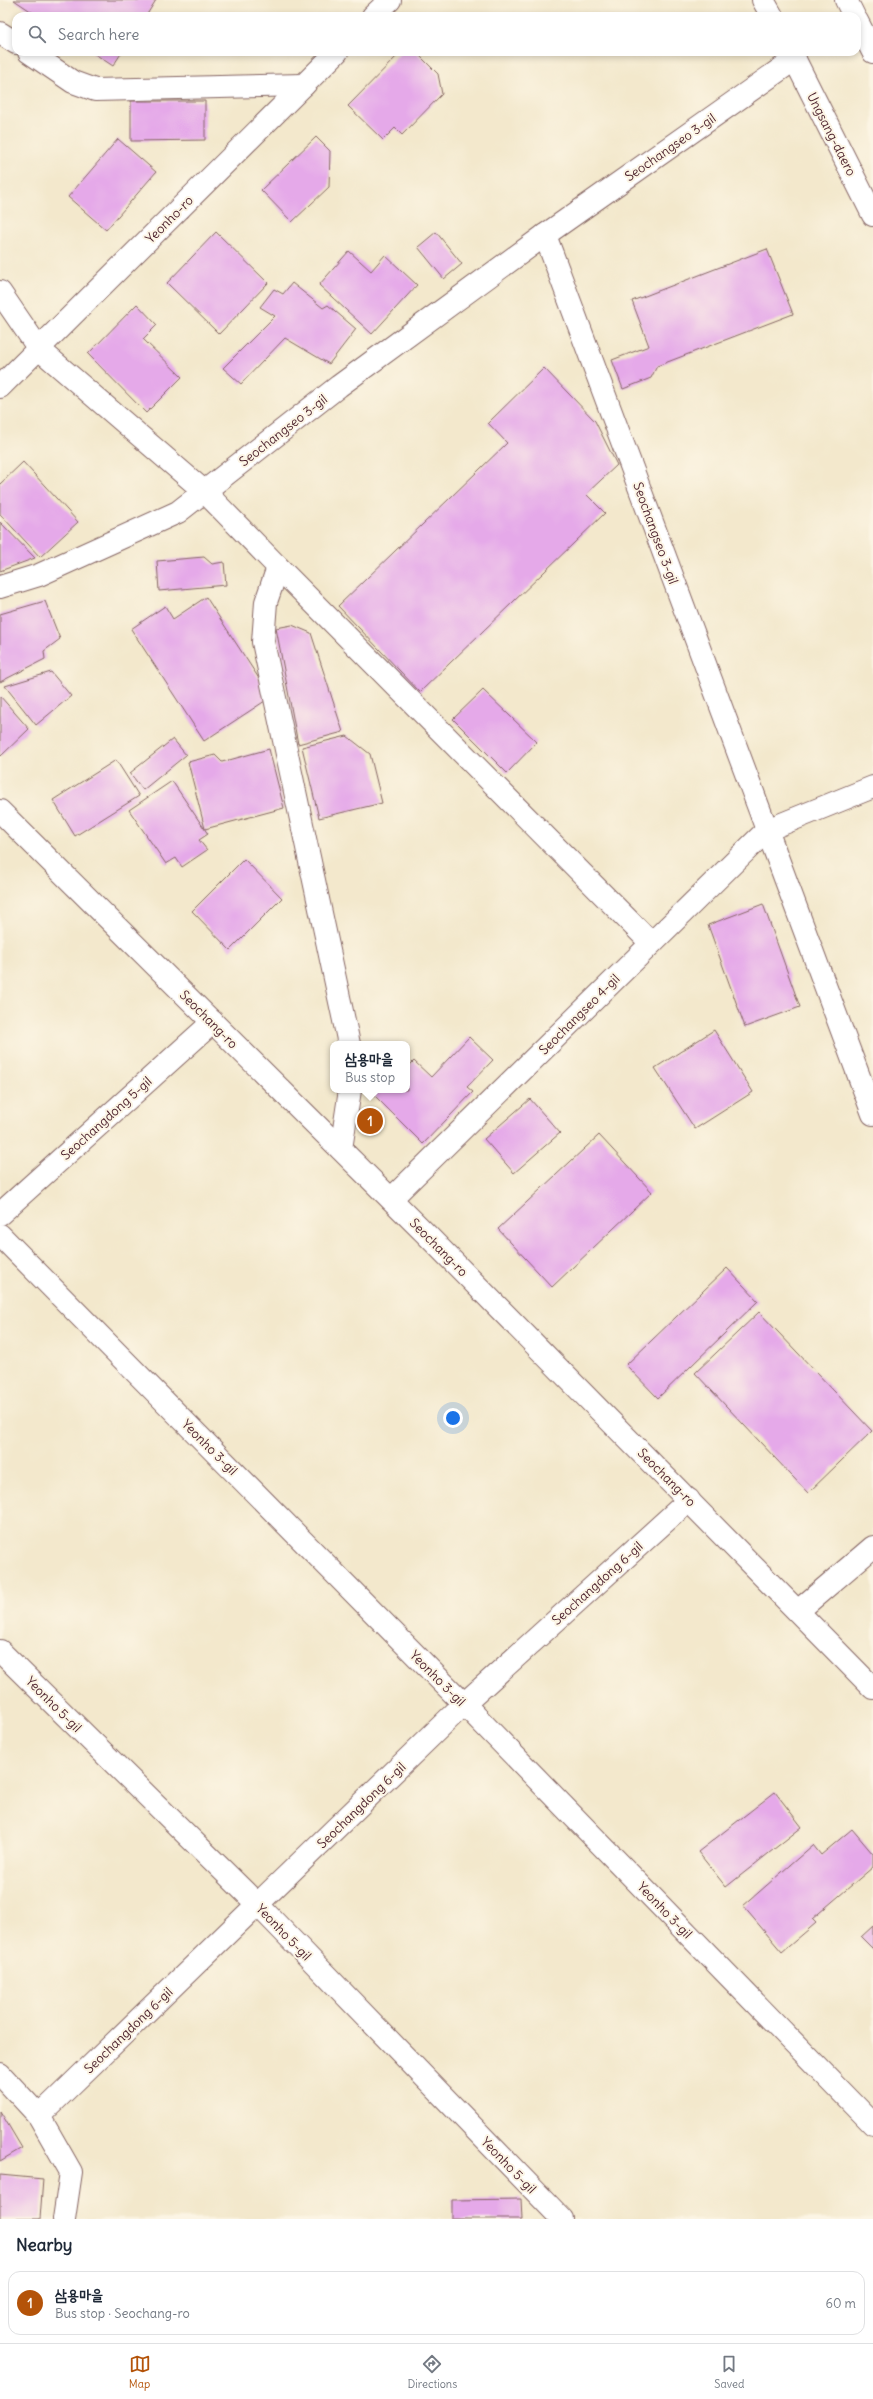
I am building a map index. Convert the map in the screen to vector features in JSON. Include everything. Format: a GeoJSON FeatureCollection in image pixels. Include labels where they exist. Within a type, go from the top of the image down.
{"type":"FeatureCollection","features":[{"type":"Feature","properties":{"kind":"street"},"geometry":{"type":"LineString","coordinates":[[377,12],[390,0]]}},
{"type":"Feature","properties":{"kind":"street"},"geometry":{"type":"LineString","coordinates":[[763,0],[770,12]]}},
{"type":"Feature","properties":{"kind":"street"},"geometry":{"type":"LineString","coordinates":[[846,0],[852,12]]}},
{"type":"Feature","properties":{"kind":"street"},"geometry":{"type":"LineString","coordinates":[[861,29],[873,52]]}},
{"type":"Feature","properties":{"kind":"street"},"geometry":{"type":"LineString","coordinates":[[0,33],[12,41]]}},
{"type":"Feature","properties":{"kind":"street"},"geometry":{"type":"LineString","coordinates":[[35,56],[73,82],[95,90],[304,85]]}},
{"type":"Feature","properties":{"kind":"street","name":"Yeonho-ro"},"geometry":{"type":"LineString","coordinates":[[0,387],[333,56]]}},
{"type":"Feature","properties":{"kind":"street","name":"Ungsang-daero"},"geometry":{"type":"LineString","coordinates":[[793,56],[873,216]]}},
{"type":"Feature","properties":{"kind":"street","name":"Seochangseo 3-gil"},"geometry":{"type":"LineString","coordinates":[[0,587],[39,576],[178,512],[339,386],[793,56]]}},
{"type":"Feature","properties":{"kind":"street","name":"Seochangseo 3-gil"},"geometry":{"type":"LineString","coordinates":[[546,235],[767,830]]}},
{"type":"Feature","properties":{"kind":"street"},"geometry":{"type":"LineString","coordinates":[[0,292],[39,348],[205,492],[651,943]]}},
{"type":"Feature","properties":{"kind":"street"},"geometry":{"type":"LineString","coordinates":[[278,567],[266,602],[263,642],[348,1041]]}},
{"type":"Feature","properties":{"kind":"street","name":"Seochangseo 4-gil"},"geometry":{"type":"LineString","coordinates":[[391,1199],[767,830],[873,787]]}},
{"type":"Feature","properties":{"kind":"street","name":"Seochang-ro"},"geometry":{"type":"LineString","coordinates":[[0,811],[391,1199],[873,1688]]}},
{"type":"Feature","properties":{"kind":"street"},"geometry":{"type":"LineString","coordinates":[[767,830],[873,1114]]}},
{"type":"Feature","properties":{"kind":"street","name":"Seochangdong 5-gil"},"geometry":{"type":"LineString","coordinates":[[0,1214],[213,1022]]}},
{"type":"Feature","properties":{"kind":"street"},"geometry":{"type":"LineString","coordinates":[[341,1149],[350,1093]]}},
{"type":"Feature","properties":{"kind":"street","name":"Yeonho 3-gil"},"geometry":{"type":"LineString","coordinates":[[0,1235],[464,1704],[873,2124]]}},
{"type":"Feature","properties":{"kind":"street","name":"Seochangdong 6-gil"},"geometry":{"type":"LineString","coordinates":[[39,2116],[464,1704],[689,1500]]}},
{"type":"Feature","properties":{"kind":"street"},"geometry":{"type":"LineString","coordinates":[[798,1611],[873,1548]]}},
{"type":"Feature","properties":{"kind":"street","name":"Yeonho 5-gil"},"geometry":{"type":"LineString","coordinates":[[0,1651],[258,1905],[562,2219]]}},
{"type":"Feature","properties":{"kind":"street"},"geometry":{"type":"LineString","coordinates":[[0,2074],[39,2116],[71,2172],[64,2219]]}},
{"type":"Feature","properties":{"kind":"building"},"geometry":{"type":"Polygon","coordinates":[[[14,0],[156,0],[148,12],[32,12],[14,0]]]}},
{"type":"Feature","properties":{"kind":"building"},"geometry":{"type":"Polygon","coordinates":[[[98,56],[119,56],[113,66],[98,56]]]}},
{"type":"Feature","properties":{"kind":"building"},"geometry":{"type":"Polygon","coordinates":[[[397,56],[420,56],[438,74],[442,94],[402,135],[395,128],[383,140],[348,106],[397,56]]]}},
{"type":"Feature","properties":{"kind":"building"},"geometry":{"type":"Polygon","coordinates":[[[131,101],[205,101],[205,140],[131,141],[131,101]]]}},
{"type":"Feature","properties":{"kind":"building"},"geometry":{"type":"Polygon","coordinates":[[[316,137],[330,151],[329,187],[292,222],[261,190],[316,137]]]}},
{"type":"Feature","properties":{"kind":"building"},"geometry":{"type":"Polygon","coordinates":[[[118,139],[156,172],[106,230],[68,197],[118,139]]]}},
{"type":"Feature","properties":{"kind":"building"},"geometry":{"type":"Polygon","coordinates":[[[216,232],[268,283],[219,334],[167,283],[216,232]]]}},
{"type":"Feature","properties":{"kind":"building"},"geometry":{"type":"Polygon","coordinates":[[[436,232],[462,264],[444,279],[418,247],[436,232]]]}},
{"type":"Feature","properties":{"kind":"building"},"geometry":{"type":"Polygon","coordinates":[[[767,249],[793,314],[657,366],[651,378],[623,389],[612,360],[649,346],[632,301],[767,249]]]}},
{"type":"Feature","properties":{"kind":"building"},"geometry":{"type":"Polygon","coordinates":[[[349,251],[371,271],[385,255],[417,285],[372,334],[319,285],[349,251]]]}},
{"type":"Feature","properties":{"kind":"building"},"geometry":{"type":"Polygon","coordinates":[[[292,283],[323,308],[328,305],[356,329],[329,364],[285,338],[241,384],[223,368],[275,316],[260,307],[274,289],[283,294],[292,283]]]}},
{"type":"Feature","properties":{"kind":"building"},"geometry":{"type":"Polygon","coordinates":[[[137,304],[157,325],[143,339],[182,377],[146,413],[88,354],[137,304]]]}},
{"type":"Feature","properties":{"kind":"building"},"geometry":{"type":"Polygon","coordinates":[[[544,368],[595,421],[617,465],[586,494],[605,513],[420,692],[338,606],[507,443],[488,423],[544,368]]]}},
{"type":"Feature","properties":{"kind":"building"},"geometry":{"type":"Polygon","coordinates":[[[23,462],[78,522],[40,557],[0,514],[0,484],[23,462]]]}},
{"type":"Feature","properties":{"kind":"building"},"geometry":{"type":"Polygon","coordinates":[[[0,522],[35,558],[0,571],[0,522]]]}},
{"type":"Feature","properties":{"kind":"building"},"geometry":{"type":"Polygon","coordinates":[[[204,557],[212,564],[224,562],[226,585],[159,591],[157,561],[204,557]]]}},
{"type":"Feature","properties":{"kind":"building"},"geometry":{"type":"Polygon","coordinates":[[[206,597],[271,697],[204,741],[131,629],[165,606],[173,619],[206,597]]]}},
{"type":"Feature","properties":{"kind":"building"},"geometry":{"type":"Polygon","coordinates":[[[45,601],[60,639],[44,651],[45,659],[0,682],[0,614],[45,601]]]}},
{"type":"Feature","properties":{"kind":"building"},"geometry":{"type":"Polygon","coordinates":[[[292,625],[311,633],[343,732],[298,744],[276,628],[292,625]]]}},
{"type":"Feature","properties":{"kind":"building"},"geometry":{"type":"Polygon","coordinates":[[[51,672],[71,696],[36,725],[5,686],[51,672]]]}},
{"type":"Feature","properties":{"kind":"building"},"geometry":{"type":"Polygon","coordinates":[[[483,690],[537,742],[507,773],[453,719],[483,690]]]}},
{"type":"Feature","properties":{"kind":"building"},"geometry":{"type":"Polygon","coordinates":[[[0,696],[29,729],[1,756],[0,755],[0,696]]]}},
{"type":"Feature","properties":{"kind":"building"},"geometry":{"type":"Polygon","coordinates":[[[347,736],[370,754],[382,803],[319,818],[302,747],[347,736]]]}},
{"type":"Feature","properties":{"kind":"building"},"geometry":{"type":"Polygon","coordinates":[[[173,739],[186,755],[143,790],[130,773],[173,739]]]}},
{"type":"Feature","properties":{"kind":"building"},"geometry":{"type":"Polygon","coordinates":[[[269,749],[284,808],[205,829],[188,762],[215,755],[222,762],[269,749]]]}},
{"type":"Feature","properties":{"kind":"building"},"geometry":{"type":"Polygon","coordinates":[[[116,760],[139,796],[75,836],[53,800],[116,760]]]}},
{"type":"Feature","properties":{"kind":"building"},"geometry":{"type":"Polygon","coordinates":[[[172,781],[208,834],[199,840],[207,850],[182,867],[176,858],[166,864],[129,810],[172,781]]]}},
{"type":"Feature","properties":{"kind":"building"},"geometry":{"type":"Polygon","coordinates":[[[244,859],[282,898],[230,950],[192,911],[244,859]]]}},
{"type":"Feature","properties":{"kind":"building"},"geometry":{"type":"Polygon","coordinates":[[[763,904],[800,1007],[745,1027],[708,925],[763,904]]]}},
{"type":"Feature","properties":{"kind":"building"},"geometry":{"type":"Polygon","coordinates":[[[714,1030],[753,1092],[695,1129],[655,1068],[714,1030]]]}},
{"type":"Feature","properties":{"kind":"building"},"geometry":{"type":"Polygon","coordinates":[[[469,1037],[493,1060],[467,1087],[473,1092],[423,1144],[372,1093],[410,1093],[410,1065],[414,1061],[431,1077],[469,1037]]]}},
{"type":"Feature","properties":{"kind":"building"},"geometry":{"type":"Polygon","coordinates":[[[530,1099],[560,1133],[514,1173],[484,1139],[530,1099]]]}},
{"type":"Feature","properties":{"kind":"building"},"geometry":{"type":"Polygon","coordinates":[[[599,1135],[652,1192],[552,1287],[498,1229],[599,1135]]]}},
{"type":"Feature","properties":{"kind":"building"},"geometry":{"type":"Polygon","coordinates":[[[727,1268],[758,1301],[658,1398],[626,1365],[727,1268]]]}},
{"type":"Feature","properties":{"kind":"building"},"geometry":{"type":"Polygon","coordinates":[[[759,1312],[872,1431],[808,1493],[695,1373],[759,1312]]]}},
{"type":"Feature","properties":{"kind":"building"},"geometry":{"type":"Polygon","coordinates":[[[775,1792],[802,1827],[726,1887],[698,1852],[775,1792]]]}},
{"type":"Feature","properties":{"kind":"building"},"geometry":{"type":"Polygon","coordinates":[[[852,1829],[873,1854],[873,1867],[812,1919],[816,1923],[782,1952],[743,1906],[813,1845],[821,1855],[852,1829]]]}},
{"type":"Feature","properties":{"kind":"building"},"geometry":{"type":"Polygon","coordinates":[[[873,1926],[873,1949],[861,1937],[873,1926]]]}},
{"type":"Feature","properties":{"kind":"building"},"geometry":{"type":"Polygon","coordinates":[[[0,2111],[22,2148],[0,2161],[0,2111]]]}},
{"type":"Feature","properties":{"kind":"building"},"geometry":{"type":"Polygon","coordinates":[[[0,2175],[43,2179],[40,2219],[0,2219],[0,2175]]]}},
{"type":"Feature","properties":{"kind":"building"},"geometry":{"type":"Polygon","coordinates":[[[521,2199],[522,2219],[452,2219],[452,2200],[521,2199]]]}},
{"type":"Feature","properties":{"kind":"place","name":"삼용마을"},"geometry":{"type":"Point","coordinates":[370,1121]}}]}
